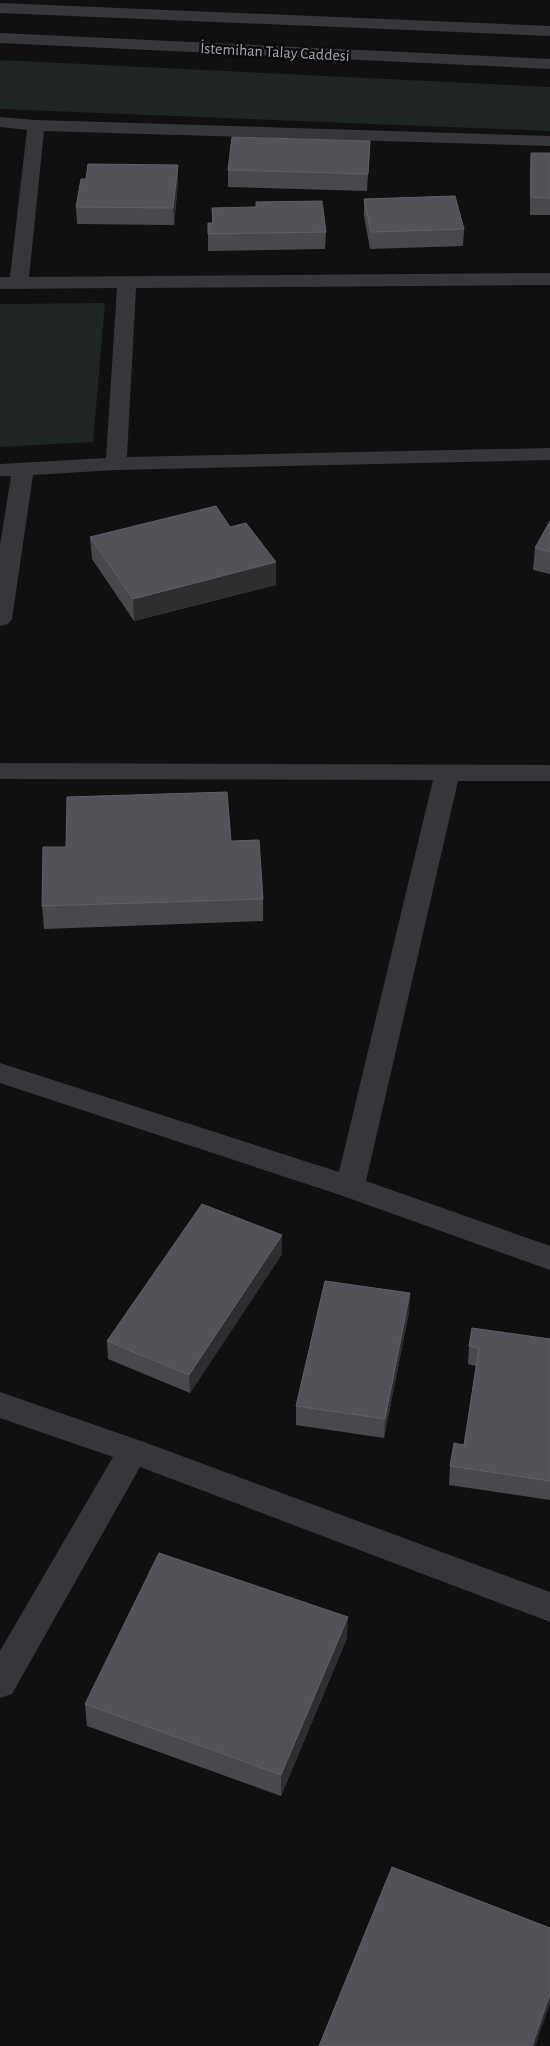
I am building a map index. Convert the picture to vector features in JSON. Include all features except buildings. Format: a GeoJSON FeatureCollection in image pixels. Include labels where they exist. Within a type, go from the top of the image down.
{"type":"FeatureCollection","features":[{"type":"Feature","properties":{"kind":"street","name":"İstemihan Talay Caddesi"},"geometry":{"type":"LineString","coordinates":[[0,8],[61,6],[550,31]]}},
{"type":"Feature","properties":{"kind":"street","name":"İstemihan Talay Caddesi"},"geometry":{"type":"LineString","coordinates":[[0,38],[550,64]]}},
{"type":"Feature","properties":{"kind":"street"},"geometry":{"type":"LineString","coordinates":[[0,122],[36,125],[550,141]]}},
{"type":"Feature","properties":{"kind":"street"},"geometry":{"type":"LineString","coordinates":[[36,125],[9,283],[550,279]]}},
{"type":"Feature","properties":{"kind":"street"},"geometry":{"type":"LineString","coordinates":[[116,464],[127,281]]}},
{"type":"Feature","properties":{"kind":"street"},"geometry":{"type":"LineString","coordinates":[[0,470],[116,464],[550,454]]}},
{"type":"Feature","properties":{"kind":"street"},"geometry":{"type":"LineString","coordinates":[[0,619],[22,468]]}},
{"type":"Feature","properties":{"kind":"street"},"geometry":{"type":"LineString","coordinates":[[0,771],[550,773]]}},
{"type":"Feature","properties":{"kind":"street"},"geometry":{"type":"LineString","coordinates":[[350,1188],[447,774]]}},
{"type":"Feature","properties":{"kind":"street"},"geometry":{"type":"LineString","coordinates":[[0,1073],[350,1188],[550,1258]]}},
{"type":"Feature","properties":{"kind":"street"},"geometry":{"type":"LineString","coordinates":[[0,1405],[133,1451],[550,1607]]}},
{"type":"Feature","properties":{"kind":"street"},"geometry":{"type":"LineString","coordinates":[[0,1683],[133,1451]]}},
{"type":"Feature","properties":{"kind":"shaded area"},"geometry":{"type":"Polygon","coordinates":[[[0,60],[550,87],[550,131],[0,109],[0,60]]]}},
{"type":"Feature","properties":{"kind":"shaded area"},"geometry":{"type":"Polygon","coordinates":[[[105,303],[93,442],[0,447],[0,304],[105,303]]]}}]}
